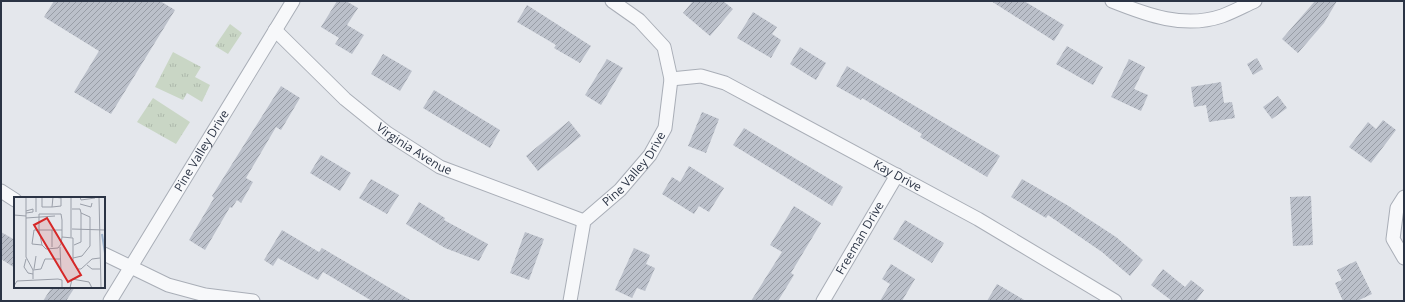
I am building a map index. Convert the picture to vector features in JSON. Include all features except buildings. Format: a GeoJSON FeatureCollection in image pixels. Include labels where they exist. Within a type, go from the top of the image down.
{"type":"FeatureCollection","features":[{"type":"Feature","properties":{"kind":"street","name":"Pine Valley Drive"},"geometry":{"type":"LineString","coordinates":[[110,301],[293,1]]}},
{"type":"Feature","properties":{"kind":"street","name":"Pine Valley Drive"},"geometry":{"type":"LineString","coordinates":[[584,220],[620,190],[650,155],[665,128],[671,79],[664,47],[639,20],[612,1]]}},
{"type":"Feature","properties":{"kind":"street"},"geometry":{"type":"LineString","coordinates":[[1112,1],[1148,16],[1186,22],[1221,16],[1255,1]]}},
{"type":"Feature","properties":{"kind":"street","name":"Virginia Avenue"},"geometry":{"type":"LineString","coordinates":[[275,30],[345,99],[387,133],[440,167],[584,220]]}},
{"type":"Feature","properties":{"kind":"street","name":"Kay Drive"},"geometry":{"type":"LineString","coordinates":[[671,79],[701,76],[726,83],[978,219],[1116,301]]}},
{"type":"Feature","properties":{"kind":"street","name":"Freeman Drive"},"geometry":{"type":"LineString","coordinates":[[823,301],[897,175]]}},
{"type":"Feature","properties":{"kind":"street"},"geometry":{"type":"LineString","coordinates":[[1,191],[14,199]]}},
{"type":"Feature","properties":{"kind":"street"},"geometry":{"type":"LineString","coordinates":[[1404,197],[1397,208],[1393,239],[1404,258]]}},
{"type":"Feature","properties":{"kind":"street"},"geometry":{"type":"LineString","coordinates":[[570,301],[584,220]]}},
{"type":"Feature","properties":{"kind":"street"},"geometry":{"type":"LineString","coordinates":[[105,254],[168,285],[205,295],[253,301]]}},
{"type":"Feature","properties":{"kind":"green space"},"geometry":{"type":"Polygon","coordinates":[[[230,24],[242,33],[228,54],[215,46],[230,24]]]}},
{"type":"Feature","properties":{"kind":"green space"},"geometry":{"type":"Polygon","coordinates":[[[173,52],[201,67],[195,77],[210,85],[202,102],[187,93],[183,100],[155,87],[173,52]]]}},
{"type":"Feature","properties":{"kind":"green space"},"geometry":{"type":"Polygon","coordinates":[[[153,98],[190,122],[176,144],[137,122],[153,98]]]}}]}
